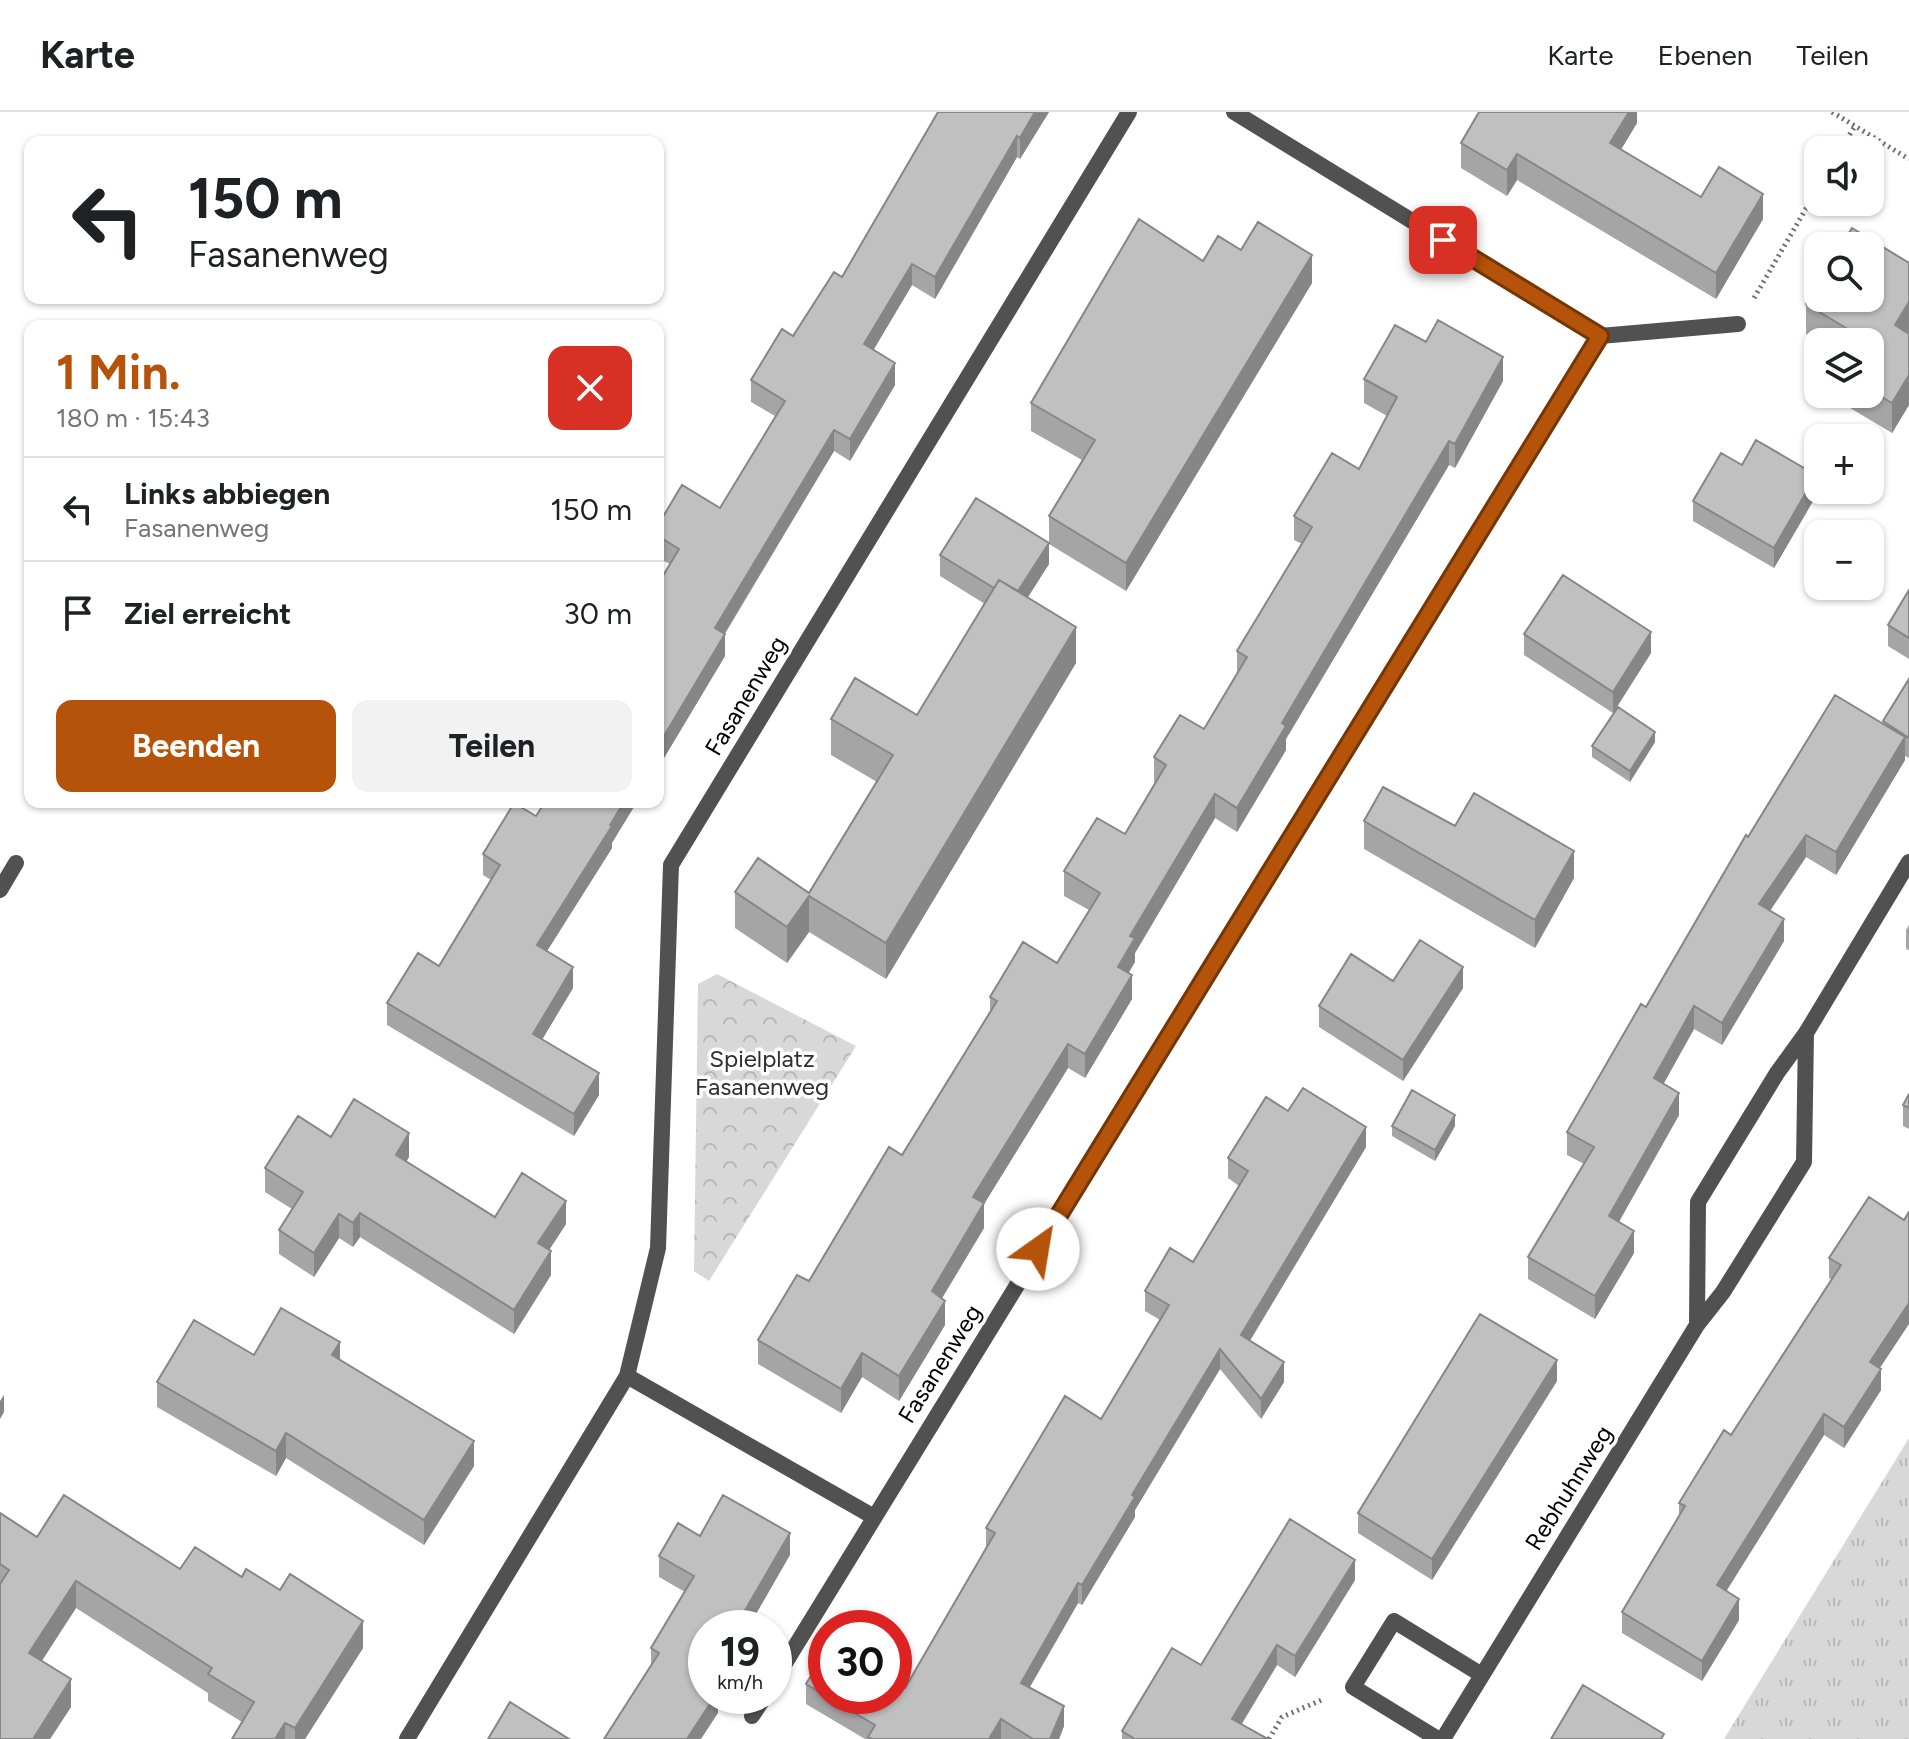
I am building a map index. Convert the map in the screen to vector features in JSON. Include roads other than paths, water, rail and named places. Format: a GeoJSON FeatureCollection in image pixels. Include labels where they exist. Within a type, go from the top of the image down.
{"type":"FeatureCollection","features":[{"type":"Feature","properties":{"kind":"street","name":"Fasanenweg"},"geometry":{"type":"LineString","coordinates":[[407,1739],[627,1376],[658,1248],[671,865],[1129,112]]}},
{"type":"Feature","properties":{"kind":"street"},"geometry":{"type":"LineString","coordinates":[[1234,112],[1600,336],[1738,324]]}},
{"type":"Feature","properties":{"kind":"street","name":"Fasanenweg"},"geometry":{"type":"LineString","coordinates":[[792,1651],[1600,336]]}},
{"type":"Feature","properties":{"kind":"street"},"geometry":{"type":"LineString","coordinates":[[1697,1325],[1698,1202],[1777,1073],[1806,1033],[1909,862]]}},
{"type":"Feature","properties":{"kind":"street"},"geometry":{"type":"LineString","coordinates":[[0,890],[16,863]]}},
{"type":"Feature","properties":{"kind":"street","name":"Rebhuhnweg"},"geometry":{"type":"LineString","coordinates":[[1482,1675],[1394,1621],[1353,1687],[1440,1739],[1482,1675],[1697,1325],[1723,1292],[1804,1162],[1806,1033]]}},
{"type":"Feature","properties":{"kind":"street"},"geometry":{"type":"LineString","coordinates":[[627,1376],[874,1517]]}},
{"type":"Feature","properties":{"kind":"park label","name":"Spielplatz Fasanenweg"},"geometry":{"type":"Point","coordinates":[762,1073]}}]}
